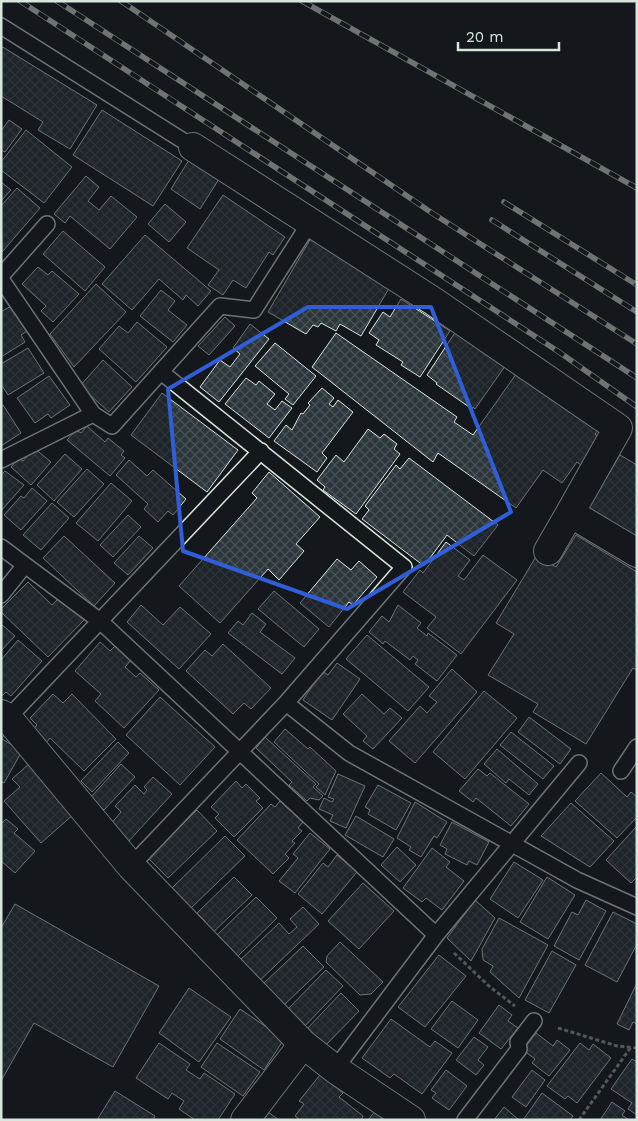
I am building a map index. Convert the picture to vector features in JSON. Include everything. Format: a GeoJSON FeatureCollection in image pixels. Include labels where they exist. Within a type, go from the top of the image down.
{"type":"FeatureCollection","features":[{"type":"Feature","properties":{"kind":"street"},"geometry":{"type":"LineString","coordinates":[[193,147],[432,301],[618,428],[548,551]]}},
{"type":"Feature","properties":{"kind":"street"},"geometry":{"type":"LineString","coordinates":[[570,513],[637,553]]}},
{"type":"Feature","properties":{"kind":"street"},"geometry":{"type":"LineString","coordinates":[[5,716],[131,866],[303,1044],[335,1069],[410,1120]]}},
{"type":"Feature","properties":{"kind":"street"},"geometry":{"type":"LineString","coordinates":[[245,1120],[303,1044]]}},
{"type":"Feature","properties":{"kind":"lane"},"geometry":{"type":"LineString","coordinates":[[1,26],[193,147]]}},
{"type":"Feature","properties":{"kind":"lane"},"geometry":{"type":"LineString","coordinates":[[47,224],[1,278],[93,414],[112,426],[220,306],[254,310],[311,222]]}},
{"type":"Feature","properties":{"kind":"lane"},"geometry":{"type":"LineString","coordinates":[[131,866],[286,703],[404,567],[261,450],[161,372]]}},
{"type":"Feature","properties":{"kind":"lane"},"geometry":{"type":"LineString","coordinates":[[1,460],[93,414]]}},
{"type":"Feature","properties":{"kind":"lane"},"geometry":{"type":"LineString","coordinates":[[5,716],[100,621],[261,450]]}},
{"type":"Feature","properties":{"kind":"lane"},"geometry":{"type":"LineString","coordinates":[[1,547],[100,621],[436,935]]}},
{"type":"Feature","properties":{"kind":"lane"},"geometry":{"type":"LineString","coordinates":[[1,595],[25,565]]}},
{"type":"Feature","properties":{"kind":"lane"},"geometry":{"type":"LineString","coordinates":[[286,703],[349,753],[512,842],[577,880],[637,906]]}},
{"type":"Feature","properties":{"kind":"lane"},"geometry":{"type":"LineString","coordinates":[[621,771],[637,747]]}},
{"type":"Feature","properties":{"kind":"lane"},"geometry":{"type":"LineString","coordinates":[[335,1069],[436,935],[578,763]]}},
{"type":"Feature","properties":{"kind":"lane"},"geometry":{"type":"LineString","coordinates":[[465,1120],[519,1049],[518,1042],[534,1021]]}},
{"type":"Feature","properties":{"kind":"path"},"geometry":{"type":"LineString","coordinates":[[579,1120],[631,1047]]}},
{"type":"Feature","properties":{"kind":"highlighted area"},"geometry":{"type":"Polygon","coordinates":[[[308,307],[431,307],[511,512],[347,609],[183,551],[168,389],[308,307]]]}},
{"type":"Feature","properties":{"kind":"building"},"geometry":{"type":"Polygon","coordinates":[[[1,46],[97,105],[70,149],[38,130],[43,122],[1,96],[1,46]]]}},
{"type":"Feature","properties":{"kind":"building"},"geometry":{"type":"Polygon","coordinates":[[[102,110],[182,161],[153,206],[73,155],[102,110]]]}},
{"type":"Feature","properties":{"kind":"building"},"geometry":{"type":"Polygon","coordinates":[[[9,120],[22,129],[5,152],[1,150],[1,131],[9,120]]]}},
{"type":"Feature","properties":{"kind":"building"},"geometry":{"type":"Polygon","coordinates":[[[26,130],[72,167],[44,203],[1,170],[1,162],[26,130]]]}},
{"type":"Feature","properties":{"kind":"building"},"geometry":{"type":"Polygon","coordinates":[[[189,160],[219,179],[200,209],[171,189],[189,160]]]}},
{"type":"Feature","properties":{"kind":"building"},"geometry":{"type":"Polygon","coordinates":[[[86,176],[99,187],[88,201],[99,210],[111,196],[137,217],[110,249],[70,216],[65,223],[54,214],[86,176]]]}},
{"type":"Feature","properties":{"kind":"building"},"geometry":{"type":"Polygon","coordinates":[[[1,182],[11,190],[1,201],[1,182]]]}},
{"type":"Feature","properties":{"kind":"building"},"geometry":{"type":"Polygon","coordinates":[[[17,188],[40,208],[2,252],[1,206],[17,188]]]}},
{"type":"Feature","properties":{"kind":"building"},"geometry":{"type":"Polygon","coordinates":[[[223,195],[285,237],[273,255],[269,252],[246,288],[233,280],[223,295],[208,285],[219,270],[187,248],[223,195]]]}},
{"type":"Feature","properties":{"kind":"building"},"geometry":{"type":"Polygon","coordinates":[[[165,204],[186,222],[169,242],[148,224],[165,204]]]}},
{"type":"Feature","properties":{"kind":"building"},"geometry":{"type":"Polygon","coordinates":[[[63,231],[105,267],[85,291],[43,254],[63,231]]]}},
{"type":"Feature","properties":{"kind":"building"},"geometry":{"type":"Polygon","coordinates":[[[145,235],[211,291],[198,306],[186,295],[183,300],[159,279],[132,310],[102,284],[145,235]]]}},
{"type":"Feature","properties":{"kind":"building"},"geometry":{"type":"Polygon","coordinates":[[[311,238],[391,285],[361,336],[340,324],[336,331],[321,323],[318,327],[313,325],[306,334],[268,312],[311,238]]]}},
{"type":"Feature","properties":{"kind":"building"},"geometry":{"type":"Polygon","coordinates":[[[38,267],[48,275],[52,271],[79,294],[53,322],[41,311],[46,306],[22,284],[38,267]]]}},
{"type":"Feature","properties":{"kind":"building"},"geometry":{"type":"Polygon","coordinates":[[[96,284],[126,312],[74,367],[50,334],[96,284]]]}},
{"type":"Feature","properties":{"kind":"building"},"geometry":{"type":"Polygon","coordinates":[[[161,290],[175,301],[168,310],[187,325],[173,342],[140,316],[161,290]]]}},
{"type":"Feature","properties":{"kind":"building"},"geometry":{"type":"Polygon","coordinates":[[[401,299],[450,331],[420,377],[401,365],[403,362],[376,345],[379,340],[369,333],[383,312],[390,317],[401,299]]]}},
{"type":"Feature","properties":{"kind":"building"},"geometry":{"type":"Polygon","coordinates":[[[11,306],[27,331],[21,335],[25,342],[1,357],[1,312],[11,306]]]}},
{"type":"Feature","properties":{"kind":"building"},"geometry":{"type":"Polygon","coordinates":[[[225,317],[235,326],[209,355],[198,346],[225,317]]]}},
{"type":"Feature","properties":{"kind":"building"},"geometry":{"type":"Polygon","coordinates":[[[137,322],[167,347],[136,382],[99,349],[119,326],[128,333],[137,322]]]}},
{"type":"Feature","properties":{"kind":"building"},"geometry":{"type":"Polygon","coordinates":[[[250,324],[269,339],[219,402],[200,387],[220,360],[230,367],[240,354],[233,348],[250,324]]]}},
{"type":"Feature","properties":{"kind":"building"},"geometry":{"type":"Polygon","coordinates":[[[458,328],[508,362],[475,409],[473,407],[472,409],[436,384],[427,375],[458,328]]]}},
{"type":"Feature","properties":{"kind":"building"},"geometry":{"type":"Polygon","coordinates":[[[336,333],[457,417],[454,422],[473,435],[519,370],[600,427],[595,434],[600,438],[581,465],[577,462],[562,483],[543,470],[516,508],[438,453],[433,462],[312,367],[336,333]]]}},
{"type":"Feature","properties":{"kind":"building"},"geometry":{"type":"Polygon","coordinates":[[[275,343],[316,376],[293,405],[285,399],[289,394],[255,366],[275,343]]]}},
{"type":"Feature","properties":{"kind":"building"},"geometry":{"type":"Polygon","coordinates":[[[28,348],[44,373],[8,395],[1,384],[1,364],[28,348]]]}},
{"type":"Feature","properties":{"kind":"building"},"geometry":{"type":"Polygon","coordinates":[[[103,360],[132,387],[109,412],[80,386],[103,360]]]}},
{"type":"Feature","properties":{"kind":"building"},"geometry":{"type":"Polygon","coordinates":[[[49,376],[70,405],[51,418],[48,414],[35,423],[17,398],[49,376]]]}},
{"type":"Feature","properties":{"kind":"building"},"geometry":{"type":"Polygon","coordinates":[[[246,378],[256,385],[259,381],[275,394],[267,404],[275,410],[282,401],[292,408],[269,438],[225,404],[246,378]]]}},
{"type":"Feature","properties":{"kind":"building"},"geometry":{"type":"Polygon","coordinates":[[[322,388],[334,398],[329,404],[333,407],[338,400],[353,412],[322,453],[327,458],[317,472],[274,441],[286,425],[292,430],[301,413],[303,414],[310,405],[308,403],[322,388]]]}},
{"type":"Feature","properties":{"kind":"building"},"geometry":{"type":"Polygon","coordinates":[[[162,393],[238,450],[207,492],[131,435],[162,393]]]}},
{"type":"Feature","properties":{"kind":"building"},"geometry":{"type":"Polygon","coordinates":[[[3,405],[21,433],[1,446],[1,406],[3,405]]]}},
{"type":"Feature","properties":{"kind":"building"},"geometry":{"type":"Polygon","coordinates":[[[87,426],[105,442],[108,438],[124,451],[121,455],[125,458],[110,476],[67,440],[76,430],[81,433],[87,426]]]}},
{"type":"Feature","properties":{"kind":"building"},"geometry":{"type":"Polygon","coordinates":[[[368,429],[380,438],[384,434],[397,444],[394,449],[400,454],[356,514],[323,490],[325,487],[317,480],[336,455],[344,462],[368,429]]]}},
{"type":"Feature","properties":{"kind":"building"},"geometry":{"type":"Polygon","coordinates":[[[34,448],[51,462],[31,485],[11,467],[19,458],[23,461],[34,448]]]}},
{"type":"Feature","properties":{"kind":"building"},"geometry":{"type":"Polygon","coordinates":[[[65,454],[82,469],[54,501],[37,485],[65,454]]]}},
{"type":"Feature","properties":{"kind":"building"},"geometry":{"type":"Polygon","coordinates":[[[620,455],[637,465],[637,547],[583,516],[620,455]]]}},
{"type":"Feature","properties":{"kind":"building"},"geometry":{"type":"Polygon","coordinates":[[[409,458],[498,525],[474,556],[447,535],[424,566],[362,519],[369,510],[365,506],[396,465],[400,469],[409,458]]]}},
{"type":"Feature","properties":{"kind":"building"},"geometry":{"type":"Polygon","coordinates":[[[129,460],[147,476],[153,470],[186,499],[173,515],[168,511],[158,522],[144,509],[148,504],[116,475],[129,460]]]}},
{"type":"Feature","properties":{"kind":"building"},"geometry":{"type":"Polygon","coordinates":[[[87,469],[104,484],[74,517],[57,502],[87,469]]]}},
{"type":"Feature","properties":{"kind":"building"},"geometry":{"type":"Polygon","coordinates":[[[5,471],[24,485],[1,511],[1,475],[5,471]]]}},
{"type":"Feature","properties":{"kind":"building"},"geometry":{"type":"Polygon","coordinates":[[[269,472],[320,517],[296,544],[304,551],[279,580],[268,569],[220,623],[179,586],[257,498],[252,493],[269,472]]]}},
{"type":"Feature","properties":{"kind":"building"},"geometry":{"type":"Polygon","coordinates":[[[111,483],[132,501],[98,541],[76,523],[111,483]]]}},
{"type":"Feature","properties":{"kind":"building"},"geometry":{"type":"Polygon","coordinates":[[[32,488],[47,501],[21,530],[4,515],[21,496],[24,498],[32,488]]]}},
{"type":"Feature","properties":{"kind":"building"},"geometry":{"type":"Polygon","coordinates":[[[52,503],[69,518],[41,550],[23,535],[52,503]]]}},
{"type":"Feature","properties":{"kind":"building"},"geometry":{"type":"Polygon","coordinates":[[[128,515],[141,527],[113,557],[100,545],[128,515]]]}},
{"type":"Feature","properties":{"kind":"building"},"geometry":{"type":"Polygon","coordinates":[[[576,535],[637,572],[637,670],[633,668],[586,744],[533,712],[538,704],[488,675],[514,634],[496,623],[537,555],[556,567],[576,535]]]}},
{"type":"Feature","properties":{"kind":"building"},"geometry":{"type":"Polygon","coordinates":[[[64,536],[115,583],[94,606],[43,558],[64,536]]]}},
{"type":"Feature","properties":{"kind":"building"},"geometry":{"type":"Polygon","coordinates":[[[139,536],[153,548],[128,575],[114,563],[139,536]]]}},
{"type":"Feature","properties":{"kind":"building"},"geometry":{"type":"Polygon","coordinates":[[[446,542],[470,560],[458,576],[464,580],[483,555],[517,580],[461,654],[427,628],[436,617],[403,592],[420,570],[423,573],[446,542]]]}},
{"type":"Feature","properties":{"kind":"building"},"geometry":{"type":"Polygon","coordinates":[[[337,559],[351,570],[359,561],[377,577],[353,605],[349,602],[329,627],[300,603],[337,559]]]}},
{"type":"Feature","properties":{"kind":"building"},"geometry":{"type":"Polygon","coordinates":[[[28,582],[52,605],[60,597],[84,620],[48,657],[1,612],[1,609],[28,582]]]}},
{"type":"Feature","properties":{"kind":"building"},"geometry":{"type":"Polygon","coordinates":[[[274,591],[319,629],[304,647],[258,609],[274,591]]]}},
{"type":"Feature","properties":{"kind":"building"},"geometry":{"type":"Polygon","coordinates":[[[141,605],[163,625],[180,607],[211,634],[179,669],[127,622],[141,605]]]}},
{"type":"Feature","properties":{"kind":"building"},"geometry":{"type":"Polygon","coordinates":[[[398,605],[421,623],[417,628],[427,636],[428,633],[457,655],[437,681],[415,664],[418,660],[413,656],[410,660],[385,641],[383,644],[369,632],[382,616],[389,622],[398,605]]]}},
{"type":"Feature","properties":{"kind":"building"},"geometry":{"type":"Polygon","coordinates":[[[252,613],[266,624],[260,632],[295,658],[282,674],[228,633],[238,621],[243,625],[252,613]]]}},
{"type":"Feature","properties":{"kind":"building"},"geometry":{"type":"Polygon","coordinates":[[[1,624],[15,636],[1,651],[1,624]]]}},
{"type":"Feature","properties":{"kind":"building"},"geometry":{"type":"Polygon","coordinates":[[[367,635],[429,687],[408,711],[346,659],[367,635]]]}},
{"type":"Feature","properties":{"kind":"building"},"geometry":{"type":"Polygon","coordinates":[[[18,640],[42,661],[11,696],[6,692],[1,697],[1,660],[18,640]]]}},
{"type":"Feature","properties":{"kind":"building"},"geometry":{"type":"Polygon","coordinates":[[[100,642],[110,651],[115,646],[131,660],[125,667],[136,677],[140,673],[159,690],[124,728],[95,701],[101,694],[75,671],[100,642]]]}},
{"type":"Feature","properties":{"kind":"building"},"geometry":{"type":"Polygon","coordinates":[[[223,644],[271,688],[251,709],[244,703],[233,714],[186,671],[205,650],[212,656],[223,644]]]}},
{"type":"Feature","properties":{"kind":"building"},"geometry":{"type":"Polygon","coordinates":[[[337,663],[360,679],[332,720],[303,700],[322,671],[328,675],[337,663]]]}},
{"type":"Feature","properties":{"kind":"building"},"geometry":{"type":"Polygon","coordinates":[[[452,669],[477,692],[415,763],[389,741],[420,706],[427,713],[437,702],[429,696],[452,669]]]}},
{"type":"Feature","properties":{"kind":"building"},"geometry":{"type":"Polygon","coordinates":[[[484,691],[517,718],[465,779],[433,752],[484,691]]]}},
{"type":"Feature","properties":{"kind":"building"},"geometry":{"type":"Polygon","coordinates":[[[53,694],[63,703],[72,694],[116,739],[84,771],[50,738],[45,744],[32,730],[37,725],[30,718],[53,694]]]}},
{"type":"Feature","properties":{"kind":"building"},"geometry":{"type":"Polygon","coordinates":[[[362,694],[384,714],[390,708],[402,718],[373,749],[363,741],[367,736],[343,714],[362,694]]]}},
{"type":"Feature","properties":{"kind":"building"},"geometry":{"type":"Polygon","coordinates":[[[160,697],[215,747],[180,785],[126,735],[160,697]]]}},
{"type":"Feature","properties":{"kind":"building"},"geometry":{"type":"Polygon","coordinates":[[[529,717],[571,749],[560,764],[518,732],[529,717]]]}},
{"type":"Feature","properties":{"kind":"building"},"geometry":{"type":"Polygon","coordinates":[[[285,729],[308,749],[310,747],[336,771],[325,795],[316,787],[319,784],[274,742],[285,729]]]}},
{"type":"Feature","properties":{"kind":"building"},"geometry":{"type":"Polygon","coordinates":[[[1,731],[5,733],[2,739],[22,751],[4,783],[1,782],[1,731]]]}},
{"type":"Feature","properties":{"kind":"building"},"geometry":{"type":"Polygon","coordinates":[[[511,732],[554,766],[543,779],[500,745],[511,732]]]}},
{"type":"Feature","properties":{"kind":"building"},"geometry":{"type":"Polygon","coordinates":[[[265,737],[316,784],[313,787],[323,796],[319,800],[310,798],[307,801],[289,785],[292,782],[256,748],[265,737]]]}},
{"type":"Feature","properties":{"kind":"building"},"geometry":{"type":"Polygon","coordinates":[[[118,742],[129,753],[92,792],[81,781],[118,742]]]}},
{"type":"Feature","properties":{"kind":"building"},"geometry":{"type":"Polygon","coordinates":[[[497,749],[538,784],[529,795],[509,779],[506,783],[484,764],[497,749]]]}},
{"type":"Feature","properties":{"kind":"building"},"geometry":{"type":"Polygon","coordinates":[[[29,764],[74,814],[41,843],[4,801],[20,787],[12,779],[29,764]]]}},
{"type":"Feature","properties":{"kind":"building"},"geometry":{"type":"Polygon","coordinates":[[[121,764],[135,777],[104,810],[91,797],[121,764]]]}},
{"type":"Feature","properties":{"kind":"building"},"geometry":{"type":"Polygon","coordinates":[[[478,769],[487,776],[490,773],[529,804],[511,826],[476,798],[473,802],[459,791],[478,769]]]}},
{"type":"Feature","properties":{"kind":"building"},"geometry":{"type":"Polygon","coordinates":[[[601,773],[627,797],[631,792],[637,797],[637,817],[617,838],[575,801],[601,773]]]}},
{"type":"Feature","properties":{"kind":"building"},"geometry":{"type":"Polygon","coordinates":[[[338,774],[365,786],[346,828],[330,821],[333,815],[319,809],[324,798],[332,802],[334,799],[328,797],[338,774]]]}},
{"type":"Feature","properties":{"kind":"building"},"geometry":{"type":"Polygon","coordinates":[[[153,777],[172,794],[127,843],[109,826],[121,812],[115,806],[135,785],[144,794],[147,790],[144,787],[153,777]]]}},
{"type":"Feature","properties":{"kind":"building"},"geometry":{"type":"Polygon","coordinates":[[[236,781],[242,788],[246,784],[260,798],[256,801],[263,808],[234,837],[215,818],[219,814],[211,807],[236,781]]]}},
{"type":"Feature","properties":{"kind":"building"},"geometry":{"type":"Polygon","coordinates":[[[378,785],[411,803],[396,830],[368,814],[370,810],[365,807],[378,785]]]}},
{"type":"Feature","properties":{"kind":"building"},"geometry":{"type":"Polygon","coordinates":[[[280,801],[303,822],[298,828],[302,831],[292,841],[295,843],[285,854],[289,858],[273,874],[237,840],[271,804],[275,807],[280,801]]]}},
{"type":"Feature","properties":{"kind":"building"},"geometry":{"type":"Polygon","coordinates":[[[415,802],[447,822],[437,838],[434,836],[421,857],[409,850],[411,847],[397,838],[415,802]]]}},
{"type":"Feature","properties":{"kind":"building"},"geometry":{"type":"Polygon","coordinates":[[[571,803],[614,841],[590,867],[541,836],[571,803]]]}},
{"type":"Feature","properties":{"kind":"building"},"geometry":{"type":"Polygon","coordinates":[[[197,810],[217,831],[168,878],[148,858],[197,810]]]}},
{"type":"Feature","properties":{"kind":"building"},"geometry":{"type":"Polygon","coordinates":[[[356,816],[394,839],[383,857],[345,835],[356,816]]]}},
{"type":"Feature","properties":{"kind":"building"},"geometry":{"type":"Polygon","coordinates":[[[6,819],[18,829],[14,833],[35,851],[15,873],[1,861],[1,824],[6,819]]]}},
{"type":"Feature","properties":{"kind":"building"},"geometry":{"type":"Polygon","coordinates":[[[452,822],[489,842],[477,865],[469,861],[467,865],[445,854],[447,849],[440,845],[452,822]]]}},
{"type":"Feature","properties":{"kind":"building"},"geometry":{"type":"Polygon","coordinates":[[[637,826],[637,877],[631,883],[606,860],[637,826]]]}},
{"type":"Feature","properties":{"kind":"building"},"geometry":{"type":"Polygon","coordinates":[[[310,833],[330,849],[295,893],[279,881],[298,858],[293,854],[310,833]]]}},
{"type":"Feature","properties":{"kind":"building"},"geometry":{"type":"Polygon","coordinates":[[[225,836],[245,856],[189,910],[170,890],[225,836]]]}},
{"type":"Feature","properties":{"kind":"building"},"geometry":{"type":"Polygon","coordinates":[[[397,847],[416,865],[400,882],[381,865],[397,847]]]}},
{"type":"Feature","properties":{"kind":"building"},"geometry":{"type":"Polygon","coordinates":[[[432,848],[450,862],[446,867],[464,881],[442,910],[426,898],[422,902],[403,888],[432,848]]]}},
{"type":"Feature","properties":{"kind":"building"},"geometry":{"type":"Polygon","coordinates":[[[337,855],[357,872],[322,914],[298,894],[323,863],[328,867],[337,855]]]}},
{"type":"Feature","properties":{"kind":"building"},"geometry":{"type":"Polygon","coordinates":[[[514,862],[543,880],[518,918],[490,899],[514,862]]]}},
{"type":"Feature","properties":{"kind":"building"},"geometry":{"type":"Polygon","coordinates":[[[234,877],[252,895],[207,938],[198,928],[205,921],[197,913],[234,877]]]}},
{"type":"Feature","properties":{"kind":"building"},"geometry":{"type":"Polygon","coordinates":[[[547,877],[575,895],[548,939],[520,922],[547,877]]]}},
{"type":"Feature","properties":{"kind":"building"},"geometry":{"type":"Polygon","coordinates":[[[363,883],[394,911],[359,949],[328,921],[363,883]]]}},
{"type":"Feature","properties":{"kind":"building"},"geometry":{"type":"Polygon","coordinates":[[[256,897],[277,918],[237,957],[216,936],[256,897]]]}},
{"type":"Feature","properties":{"kind":"building"},"geometry":{"type":"Polygon","coordinates":[[[475,900],[495,918],[471,961],[447,938],[475,900]]]}},
{"type":"Feature","properties":{"kind":"building"},"geometry":{"type":"Polygon","coordinates":[[[586,900],[606,911],[579,960],[554,946],[572,912],[578,915],[586,900]]]}},
{"type":"Feature","properties":{"kind":"building"},"geometry":{"type":"Polygon","coordinates":[[[15,904],[159,986],[113,1067],[34,1023],[1,1081],[1,928],[15,904]]]}},
{"type":"Feature","properties":{"kind":"building"},"geometry":{"type":"Polygon","coordinates":[[[303,907],[319,924],[255,985],[235,965],[279,923],[289,934],[297,927],[290,919],[303,907]]]}},
{"type":"Feature","properties":{"kind":"building"},"geometry":{"type":"Polygon","coordinates":[[[613,912],[637,924],[637,944],[617,982],[585,965],[613,912]]]}},
{"type":"Feature","properties":{"kind":"building"},"geometry":{"type":"Polygon","coordinates":[[[499,918],[548,945],[519,998],[490,972],[493,966],[483,960],[482,949],[499,918]]]}},
{"type":"Feature","properties":{"kind":"building"},"geometry":{"type":"Polygon","coordinates":[[[340,942],[383,982],[371,994],[360,995],[326,962],[327,956],[340,942]]]}},
{"type":"Feature","properties":{"kind":"building"},"geometry":{"type":"Polygon","coordinates":[[[303,946],[324,967],[284,1005],[263,984],[303,946]]]}},
{"type":"Feature","properties":{"kind":"building"},"geometry":{"type":"Polygon","coordinates":[[[552,951],[576,965],[549,1013],[525,1000],[552,951]]]}},
{"type":"Feature","properties":{"kind":"building"},"geometry":{"type":"Polygon","coordinates":[[[439,955],[466,976],[425,1027],[398,1007],[439,955]]]}},
{"type":"Feature","properties":{"kind":"building"},"geometry":{"type":"Polygon","coordinates":[[[326,970],[343,986],[303,1028],[286,1011],[326,970]]]}},
{"type":"Feature","properties":{"kind":"building"},"geometry":{"type":"Polygon","coordinates":[[[637,983],[637,1024],[633,1022],[629,1030],[617,1024],[637,983]]]}},
{"type":"Feature","properties":{"kind":"building"},"geometry":{"type":"Polygon","coordinates":[[[189,988],[231,1017],[199,1062],[159,1033],[189,988]]]}},
{"type":"Feature","properties":{"kind":"building"},"geometry":{"type":"Polygon","coordinates":[[[341,993],[359,1011],[324,1047],[306,1030],[341,993]]]}},
{"type":"Feature","properties":{"kind":"building"},"geometry":{"type":"Polygon","coordinates":[[[452,1001],[478,1020],[458,1048],[431,1029],[452,1001]]]}},
{"type":"Feature","properties":{"kind":"building"},"geometry":{"type":"Polygon","coordinates":[[[499,1005],[512,1015],[508,1021],[518,1028],[501,1049],[479,1033],[499,1005]]]}},
{"type":"Feature","properties":{"kind":"building"},"geometry":{"type":"Polygon","coordinates":[[[240,1009],[284,1039],[264,1070],[220,1039],[240,1009]]]}},
{"type":"Feature","properties":{"kind":"building"},"geometry":{"type":"Polygon","coordinates":[[[391,1019],[430,1047],[435,1041],[452,1053],[422,1094],[394,1074],[390,1078],[362,1058],[391,1019]]]}},
{"type":"Feature","properties":{"kind":"building"},"geometry":{"type":"Polygon","coordinates":[[[536,1033],[553,1046],[557,1040],[570,1050],[549,1076],[532,1063],[535,1059],[523,1050],[536,1033]]]}},
{"type":"Feature","properties":{"kind":"building"},"geometry":{"type":"Polygon","coordinates":[[[474,1037],[488,1047],[478,1060],[484,1065],[476,1075],[456,1060],[474,1037]]]}},
{"type":"Feature","properties":{"kind":"building"},"geometry":{"type":"Polygon","coordinates":[[[159,1043],[190,1064],[186,1070],[200,1079],[204,1073],[235,1094],[218,1120],[195,1120],[179,1109],[184,1101],[172,1093],[168,1099],[136,1078],[159,1043]]]}},
{"type":"Feature","properties":{"kind":"building"},"geometry":{"type":"Polygon","coordinates":[[[217,1043],[260,1072],[243,1096],[201,1067],[217,1043]]]}},
{"type":"Feature","properties":{"kind":"building"},"geometry":{"type":"Polygon","coordinates":[[[580,1043],[589,1050],[593,1044],[611,1058],[577,1103],[568,1096],[565,1099],[547,1086],[580,1043]]]}},
{"type":"Feature","properties":{"kind":"building"},"geometry":{"type":"Polygon","coordinates":[[[632,1059],[637,1062],[637,1115],[628,1109],[632,1103],[611,1089],[632,1059]]]}},
{"type":"Feature","properties":{"kind":"building"},"geometry":{"type":"Polygon","coordinates":[[[446,1070],[467,1086],[449,1110],[432,1098],[436,1093],[431,1090],[446,1070]]]}},
{"type":"Feature","properties":{"kind":"building"},"geometry":{"type":"Polygon","coordinates":[[[532,1070],[545,1080],[526,1107],[512,1097],[532,1070]]]}},
{"type":"Feature","properties":{"kind":"building"},"geometry":{"type":"Polygon","coordinates":[[[320,1075],[343,1093],[339,1097],[363,1116],[361,1120],[300,1120],[295,1116],[304,1104],[299,1101],[320,1075]]]}},
{"type":"Feature","properties":{"kind":"building"},"geometry":{"type":"Polygon","coordinates":[[[115,1091],[155,1116],[153,1120],[97,1120],[115,1091]]]}},
{"type":"Feature","properties":{"kind":"building"},"geometry":{"type":"Polygon","coordinates":[[[542,1093],[573,1116],[570,1120],[523,1120],[542,1093]]]}},
{"type":"Feature","properties":{"kind":"building"},"geometry":{"type":"Polygon","coordinates":[[[612,1102],[625,1111],[622,1115],[629,1120],[600,1120],[612,1102]]]}},
{"type":"Feature","properties":{"kind":"building"},"geometry":{"type":"Polygon","coordinates":[[[504,1107],[519,1120],[494,1120],[504,1107]]]}},
{"type":"Feature","properties":{"kind":"building"},"geometry":{"type":"Polygon","coordinates":[[[376,1110],[388,1120],[368,1120],[376,1110]]]}},
{"type":"Feature","properties":{"kind":"building"},"geometry":{"type":"Polygon","coordinates":[[[268,1112],[279,1120],[262,1120],[268,1112]]]}},
{"type":"Feature","properties":{"kind":"railway"},"geometry":{"type":"LineString","coordinates":[[20,1],[559,352],[637,407]]}},
{"type":"Feature","properties":{"kind":"railway"},"geometry":{"type":"LineString","coordinates":[[57,1],[637,378]]}},
{"type":"Feature","properties":{"kind":"railway"},"geometry":{"type":"LineString","coordinates":[[121,1],[432,213],[637,344]]}},
{"type":"Feature","properties":{"kind":"railway"},"geometry":{"type":"LineString","coordinates":[[302,1],[637,188]]}},
{"type":"Feature","properties":{"kind":"railway"},"geometry":{"type":"LineString","coordinates":[[504,202],[637,285]]}},
{"type":"Feature","properties":{"kind":"railway"},"geometry":{"type":"LineString","coordinates":[[492,220],[637,312]]}}]}
